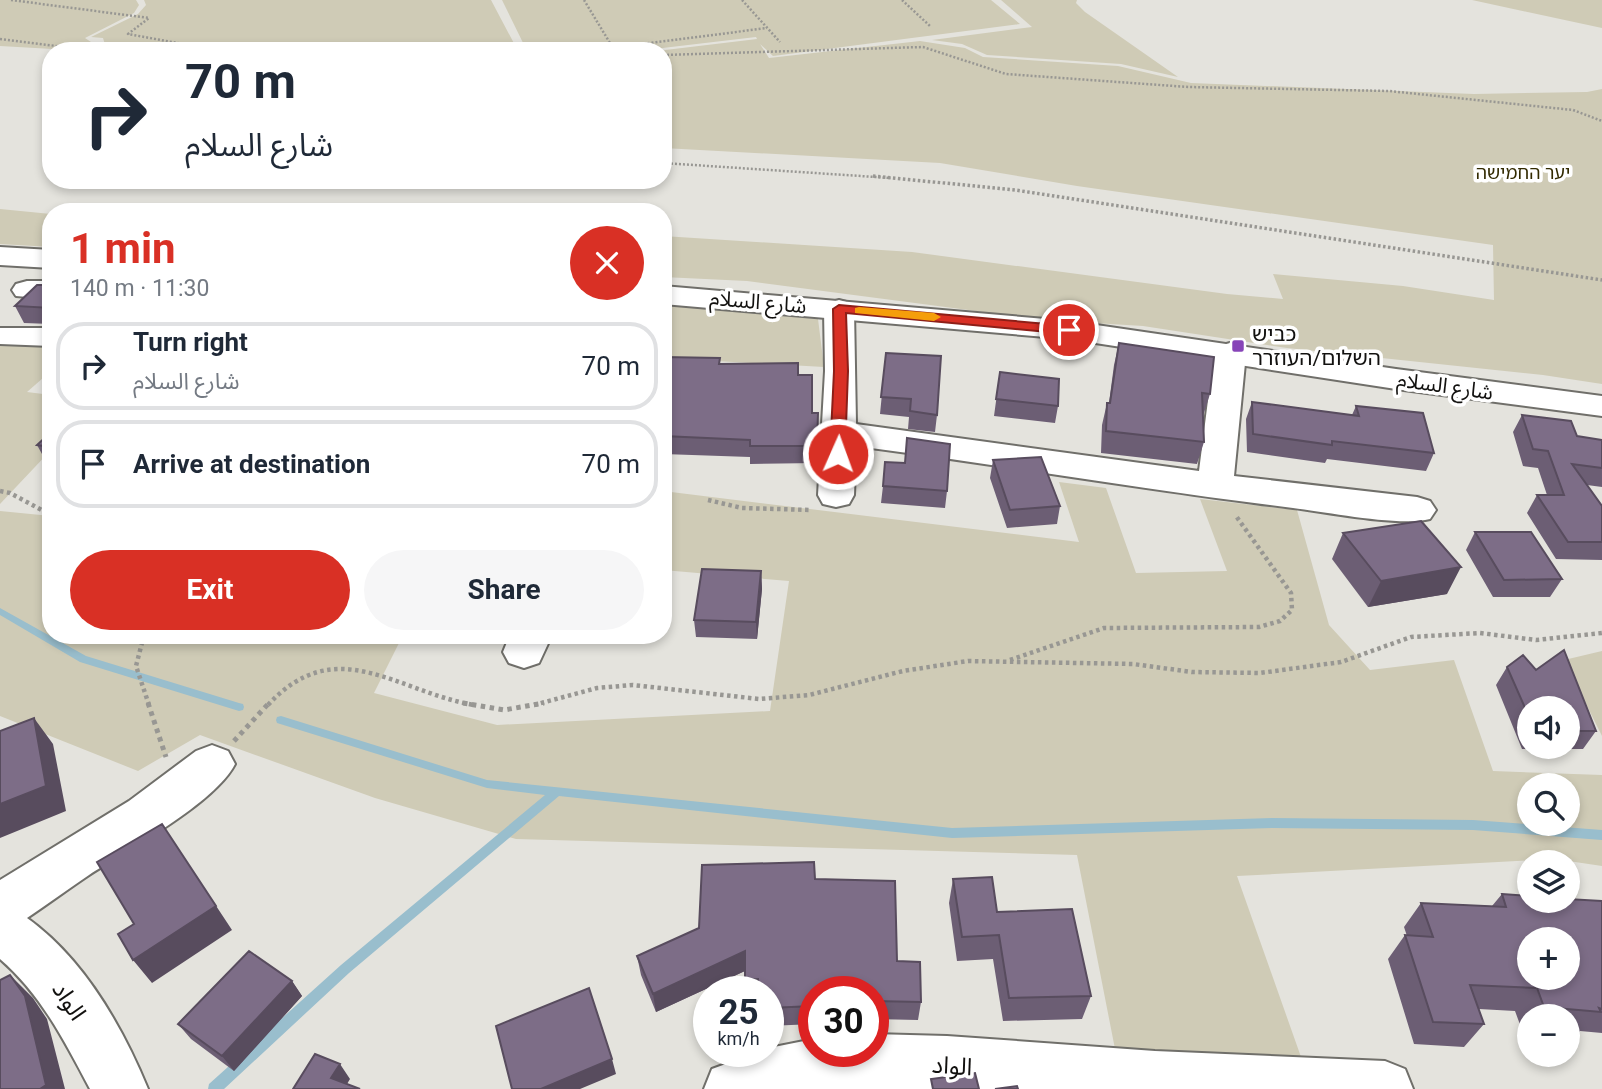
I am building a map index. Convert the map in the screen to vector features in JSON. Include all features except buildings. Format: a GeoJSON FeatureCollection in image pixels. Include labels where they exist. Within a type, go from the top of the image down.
{"type":"FeatureCollection","features":[{"type":"Feature","properties":{"kind":"street"},"geometry":{"type":"LineString","coordinates":[[0,256],[42,258]]}},
{"type":"Feature","properties":{"kind":"street","name":"شارع السلام"},"geometry":{"type":"LineString","coordinates":[[672,296],[1069,330],[1396,379],[1602,406]]}},
{"type":"Feature","properties":{"kind":"street"},"geometry":{"type":"LineString","coordinates":[[836,495],[841,371],[839,309]]}},
{"type":"Feature","properties":{"kind":"street"},"geometry":{"type":"LineString","coordinates":[[4,336],[42,337]]}},
{"type":"Feature","properties":{"kind":"street"},"geometry":{"type":"LineString","coordinates":[[1215,487],[1230,353]]}},
{"type":"Feature","properties":{"kind":"street"},"geometry":{"type":"LineString","coordinates":[[839,433],[1023,456],[1215,487],[1417,510]]}},
{"type":"Feature","properties":{"kind":"street"},"geometry":{"type":"LineString","coordinates":[[0,908],[71,860],[146,815],[212,764]]}},
{"type":"Feature","properties":{"kind":"street","name":"الواد"},"geometry":{"type":"LineString","coordinates":[[0,929],[23,943],[51,972],[82,1020],[120,1089]]}},
{"type":"Feature","properties":{"kind":"street","name":"الواد"},"geometry":{"type":"LineString","coordinates":[[762,1084],[800,1068],[870,1060],[1101,1082],[1385,1089]]}},
{"type":"Feature","properties":{"kind":"path"},"geometry":{"type":"LineString","coordinates":[[11,0],[149,18],[128,34],[180,42]]}},
{"type":"Feature","properties":{"kind":"path"},"geometry":{"type":"LineString","coordinates":[[584,0],[609,42]]}},
{"type":"Feature","properties":{"kind":"path"},"geometry":{"type":"LineString","coordinates":[[742,0],[780,42]]}},
{"type":"Feature","properties":{"kind":"path"},"geometry":{"type":"LineString","coordinates":[[902,0],[930,26]]}},
{"type":"Feature","properties":{"kind":"path"},"geometry":{"type":"LineString","coordinates":[[659,42],[767,28]]}},
{"type":"Feature","properties":{"kind":"path"},"geometry":{"type":"LineString","coordinates":[[0,39],[42,44]]}},
{"type":"Feature","properties":{"kind":"path"},"geometry":{"type":"LineString","coordinates":[[672,55],[923,47],[1006,74],[1188,87],[1389,91],[1573,110],[1602,121]]}},
{"type":"Feature","properties":{"kind":"path"},"geometry":{"type":"LineString","coordinates":[[672,164],[849,174],[1015,190],[1602,280]]}},
{"type":"Feature","properties":{"kind":"path"},"geometry":{"type":"LineString","coordinates":[[1006,662],[1104,628],[1259,627],[1280,621],[1292,610],[1292,593],[1215,487]]}},
{"type":"Feature","properties":{"kind":"path"},"geometry":{"type":"LineString","coordinates":[[0,491],[10,493],[42,510]]}},
{"type":"Feature","properties":{"kind":"path"},"geometry":{"type":"LineString","coordinates":[[708,500],[742,508],[838,511],[836,495]]}},
{"type":"Feature","properties":{"kind":"path"},"geometry":{"type":"LineString","coordinates":[[212,764],[273,699],[292,685],[326,668],[363,670],[463,704],[504,710],[551,702],[597,688],[633,685],[759,699],[809,695],[903,671],[968,661],[1133,664],[1192,672],[1260,673],[1341,662],[1411,637],[1480,633],[1536,640],[1602,633]]}},
{"type":"Feature","properties":{"kind":"path"},"geometry":{"type":"LineString","coordinates":[[142,644],[136,666],[166,758],[173,792]]}},
{"type":"Feature","properties":{"kind":"green space"},"geometry":{"type":"Polygon","coordinates":[[[0,0],[136,0],[139,5],[134,13],[85,38],[91,42],[42,42],[42,48],[0,46],[0,0]]]}},
{"type":"Feature","properties":{"kind":"green space"},"geometry":{"type":"Polygon","coordinates":[[[144,0],[491,0],[513,42],[104,42],[103,38],[91,37],[138,14],[146,5],[144,0]]]}},
{"type":"Feature","properties":{"kind":"green space","name":"יער החמישה"},"geometry":{"type":"Polygon","coordinates":[[[502,0],[991,0],[1020,24],[773,56],[760,44],[769,58],[920,41],[965,48],[983,57],[1118,66],[1191,83],[1474,94],[1587,92],[1602,89],[1602,384],[1543,375],[1287,348],[1143,326],[1045,320],[747,281],[672,277],[672,237],[912,252],[1283,299],[1273,274],[1403,286],[1494,300],[1493,245],[1077,186],[940,163],[672,148],[672,49],[757,39],[756,37],[672,47],[672,42],[523,42],[502,0]]]}},
{"type":"Feature","properties":{"kind":"green space"},"geometry":{"type":"Polygon","coordinates":[[[1001,0],[1077,0],[1076,3],[1085,12],[1178,77],[1121,64],[987,55],[962,44],[932,40],[1032,27],[1001,0]]]}},
{"type":"Feature","properties":{"kind":"green space"},"geometry":{"type":"Polygon","coordinates":[[[1472,0],[1602,0],[1602,28],[1472,0]]]}},
{"type":"Feature","properties":{"kind":"green space"},"geometry":{"type":"Polygon","coordinates":[[[0,209],[42,213],[42,246],[0,244],[0,209]]]}},
{"type":"Feature","properties":{"kind":"green space"},"geometry":{"type":"Polygon","coordinates":[[[672,306],[818,319],[824,367],[672,359],[672,306]]]}},
{"type":"Feature","properties":{"kind":"green space"},"geometry":{"type":"Polygon","coordinates":[[[0,341],[42,347],[42,379],[27,392],[42,394],[42,460],[0,504],[0,341]]]}},
{"type":"Feature","properties":{"kind":"green space"},"geometry":{"type":"Polygon","coordinates":[[[1059,482],[1106,488],[1136,573],[1227,571],[1200,499],[1297,510],[1329,625],[1370,670],[1454,660],[1493,771],[1548,773],[1517,773],[1517,836],[1580,836],[1580,774],[1602,775],[1602,866],[1580,863],[1580,850],[1517,850],[1517,861],[1237,876],[1301,1057],[1115,1049],[1077,855],[516,839],[375,798],[200,735],[138,771],[0,716],[0,511],[42,515],[42,644],[398,644],[374,693],[497,725],[770,711],[789,581],[672,571],[672,492],[1079,542],[1059,482]]]}},
{"type":"Feature","properties":{"kind":"green space"},"geometry":{"type":"Polygon","coordinates":[[[1602,651],[1602,736],[1564,660],[1602,651]]]}},
{"type":"Feature","properties":{"kind":"waterway"},"geometry":{"type":"LineString","coordinates":[[0,611],[42,635]]}},
{"type":"Feature","properties":{"kind":"waterway"},"geometry":{"type":"LineString","coordinates":[[57,644],[83,659],[239,707]]}},
{"type":"Feature","properties":{"kind":"waterway"},"geometry":{"type":"LineString","coordinates":[[281,720],[487,784],[557,791]]}},
{"type":"Feature","properties":{"kind":"waterway"},"geometry":{"type":"LineString","coordinates":[[214,1089],[345,969],[557,791]]}},
{"type":"Feature","properties":{"kind":"waterway"},"geometry":{"type":"LineString","coordinates":[[557,791],[952,833],[1272,823],[1473,825],[1602,835]]}},
{"type":"Feature","properties":{"kind":"slow traffic"},"geometry":{"type":"LineString","coordinates":[[859,310],[934,317]]}},
{"type":"Feature","properties":{"kind":"place","name":"כביש השלום/העוזרר"},"geometry":{"type":"Point","coordinates":[1238,346]}},
{"type":"Feature","properties":{"kind":"route"},"geometry":{"type":"LineString","coordinates":[[838,454],[841,371],[839,309],[1069,330]]}}]}
